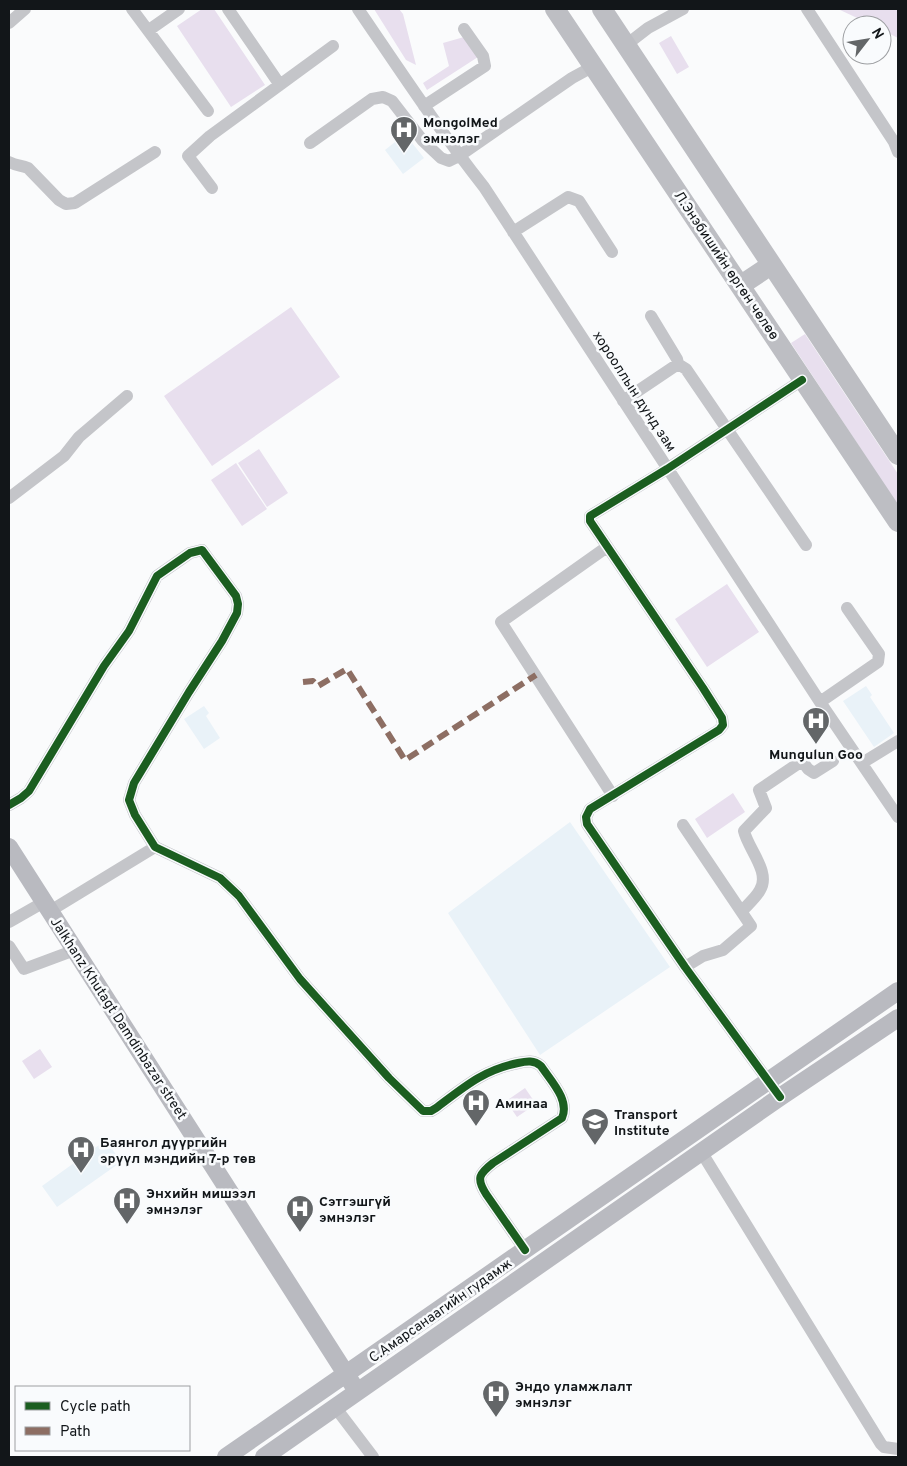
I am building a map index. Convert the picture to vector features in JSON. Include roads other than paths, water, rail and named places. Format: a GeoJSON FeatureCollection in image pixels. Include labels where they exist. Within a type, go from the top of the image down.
{"type":"FeatureCollection","features":[{"type":"Feature","properties":{"kind":"main road","name":"Л.Энэбишийн өргөн чөлөө"},"geometry":{"type":"LineString","coordinates":[[556,9],[898,522]]}},
{"type":"Feature","properties":{"kind":"main road"},"geometry":{"type":"LineString","coordinates":[[602,9],[898,455]]}},
{"type":"Feature","properties":{"kind":"main road"},"geometry":{"type":"LineString","coordinates":[[741,285],[771,265]]}},
{"type":"Feature","properties":{"kind":"main road","name":"Jalkhanz Khutagt Damdinbazar street"},"geometry":{"type":"LineString","coordinates":[[9,846],[358,1392]]}},
{"type":"Feature","properties":{"kind":"main road","name":"С.Амарсанаагийн гудамж"},"geometry":{"type":"LineString","coordinates":[[226,1457],[898,991]]}},
{"type":"Feature","properties":{"kind":"main road","name":"С.Амарсанаагийн гудамж"},"geometry":{"type":"LineString","coordinates":[[264,1457],[780,1097],[898,1018]]}},
{"type":"Feature","properties":{"kind":"main road"},"geometry":{"type":"LineString","coordinates":[[525,1250],[538,1267]]}},
{"type":"Feature","properties":{"kind":"street"},"geometry":{"type":"LineString","coordinates":[[9,23],[25,9]]}},
{"type":"Feature","properties":{"kind":"street"},"geometry":{"type":"LineString","coordinates":[[132,9],[208,111]]}},
{"type":"Feature","properties":{"kind":"street"},"geometry":{"type":"LineString","coordinates":[[149,30],[179,9]]}},
{"type":"Feature","properties":{"kind":"street"},"geometry":{"type":"LineString","coordinates":[[228,9],[280,85]]}},
{"type":"Feature","properties":{"kind":"street","name":"хорооллын дунд зам"},"geometry":{"type":"LineString","coordinates":[[358,9],[459,156],[484,187],[667,469],[898,818]]}},
{"type":"Feature","properties":{"kind":"street"},"geometry":{"type":"LineString","coordinates":[[626,45],[648,28],[683,9]]}},
{"type":"Feature","properties":{"kind":"street"},"geometry":{"type":"LineString","coordinates":[[807,9],[894,142],[898,152]]}},
{"type":"Feature","properties":{"kind":"street"},"geometry":{"type":"LineString","coordinates":[[424,106],[485,66],[483,56],[464,29]]}},
{"type":"Feature","properties":{"kind":"street"},"geometry":{"type":"LineString","coordinates":[[212,188],[188,156],[210,136],[334,46]]}},
{"type":"Feature","properties":{"kind":"street"},"geometry":{"type":"LineString","coordinates":[[310,143],[372,98],[383,97],[392,101],[424,141],[444,161],[449,162],[572,78],[594,66]]}},
{"type":"Feature","properties":{"kind":"street"},"geometry":{"type":"LineString","coordinates":[[9,162],[28,168],[59,200],[66,204],[75,203],[155,152]]}},
{"type":"Feature","properties":{"kind":"street"},"geometry":{"type":"LineString","coordinates":[[513,232],[568,197],[579,201],[612,252]]}},
{"type":"Feature","properties":{"kind":"street"},"geometry":{"type":"LineString","coordinates":[[651,316],[678,359],[678,364]]}},
{"type":"Feature","properties":{"kind":"street"},"geometry":{"type":"LineString","coordinates":[[623,401],[678,364]]}},
{"type":"Feature","properties":{"kind":"street"},"geometry":{"type":"LineString","coordinates":[[678,364],[686,369],[806,545]]}},
{"type":"Feature","properties":{"kind":"street"},"geometry":{"type":"LineString","coordinates":[[780,1097],[685,967],[587,824],[586,817],[590,809],[719,730],[723,725],[722,718],[703,688],[607,548],[590,521],[590,516],[667,469],[802,380]]}},
{"type":"Feature","properties":{"kind":"street"},"geometry":{"type":"LineString","coordinates":[[9,498],[64,456],[80,437],[127,396]]}},
{"type":"Feature","properties":{"kind":"street"},"geometry":{"type":"LineString","coordinates":[[607,548],[501,622],[613,796]]}},
{"type":"Feature","properties":{"kind":"street"},"geometry":{"type":"LineString","coordinates":[[9,805],[28,791],[104,666],[129,631],[157,576],[190,553],[202,550],[236,596],[238,604],[237,613],[222,641],[134,783],[129,800],[135,814],[155,847],[220,878],[239,896],[300,979],[389,1078],[423,1111],[431,1111],[479,1076],[495,1069],[528,1062],[536,1062],[541,1066],[563,1101],[562,1118],[484,1170],[480,1176],[482,1188],[525,1250]]}},
{"type":"Feature","properties":{"kind":"street"},"geometry":{"type":"LineString","coordinates":[[820,702],[878,662],[878,654],[847,608]]}},
{"type":"Feature","properties":{"kind":"street"},"geometry":{"type":"LineString","coordinates":[[862,763],[898,741]]}},
{"type":"Feature","properties":{"kind":"street"},"geometry":{"type":"LineString","coordinates":[[742,911],[760,891],[764,881],[761,869],[745,839],[744,831],[766,808],[759,790],[802,761],[814,773],[833,761]]}},
{"type":"Feature","properties":{"kind":"street"},"geometry":{"type":"LineString","coordinates":[[683,825],[751,926],[723,950],[703,956],[685,967]]}},
{"type":"Feature","properties":{"kind":"street"},"geometry":{"type":"LineString","coordinates":[[9,922],[47,906],[155,847]]}},
{"type":"Feature","properties":{"kind":"street"},"geometry":{"type":"LineString","coordinates":[[9,946],[24,969],[75,950]]}},
{"type":"Feature","properties":{"kind":"street"},"geometry":{"type":"LineString","coordinates":[[702,1153],[880,1444],[884,1447],[898,1450]]}},
{"type":"Feature","properties":{"kind":"street"},"geometry":{"type":"LineString","coordinates":[[335,1407],[373,1457]]}},
{"type":"Feature","properties":{"kind":"place","name":"MongolMed эмнэлэг"},"geometry":{"type":"Point","coordinates":[404,154]}},
{"type":"Feature","properties":{"kind":"place","name":"Mungulun Goo"},"geometry":{"type":"Point","coordinates":[816,745]}},
{"type":"Feature","properties":{"kind":"place","name":"Аминаа"},"geometry":{"type":"Point","coordinates":[476,1127]}},
{"type":"Feature","properties":{"kind":"place","name":"Transport Institute"},"geometry":{"type":"Point","coordinates":[595,1146]}},
{"type":"Feature","properties":{"kind":"place","name":"Баянгол дүүргийн эрүүл мэндийн 7-р төв"},"geometry":{"type":"Point","coordinates":[81,1174]}},
{"type":"Feature","properties":{"kind":"place","name":"Энхийн мишээл эмнэлэг"},"geometry":{"type":"Point","coordinates":[127,1225]}},
{"type":"Feature","properties":{"kind":"place","name":"Сэтгэшгүй эмнэлэг"},"geometry":{"type":"Point","coordinates":[300,1233]}},
{"type":"Feature","properties":{"kind":"place","name":"Эндо уламжлалт эмнэлэг"},"geometry":{"type":"Point","coordinates":[496,1418]}}]}
